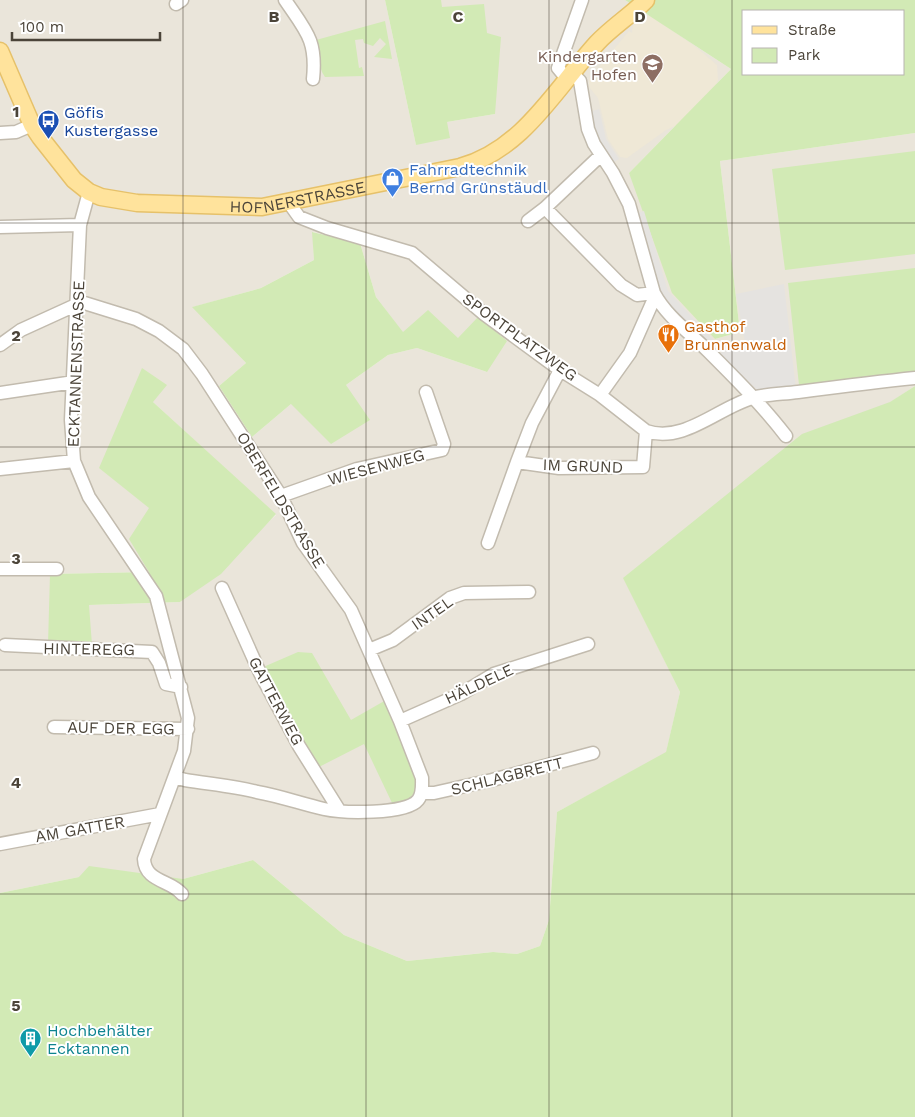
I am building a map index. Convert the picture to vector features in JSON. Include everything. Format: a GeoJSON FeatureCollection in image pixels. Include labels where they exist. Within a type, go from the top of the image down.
{"type":"FeatureCollection","features":[{"type":"Feature","properties":{"kind":"main road","name":"HOFNERSTRASSE"},"geometry":{"type":"LineString","coordinates":[[0,51],[32,125],[74,180],[89,192],[137,203],[252,207],[289,204],[460,167],[487,157],[503,148],[521,132],[616,25],[634,0]]}},
{"type":"Feature","properties":{"kind":"main road","name":"HOFNERSTRASSE"},"geometry":{"type":"LineString","coordinates":[[616,25],[646,0]]}},
{"type":"Feature","properties":{"kind":"street"},"geometry":{"type":"LineString","coordinates":[[285,0],[311,42],[315,59],[313,80]]}},
{"type":"Feature","properties":{"kind":"street"},"geometry":{"type":"LineString","coordinates":[[582,0],[558,68],[580,81],[588,129],[629,204],[654,293],[663,309],[753,397],[786,436]]}},
{"type":"Feature","properties":{"kind":"street"},"geometry":{"type":"LineString","coordinates":[[0,133],[16,132],[32,125]]}},
{"type":"Feature","properties":{"kind":"street"},"geometry":{"type":"LineString","coordinates":[[528,221],[545,208],[601,155]]}},
{"type":"Feature","properties":{"kind":"street","name":"ECKTANNENSTRASSE"},"geometry":{"type":"LineString","coordinates":[[89,192],[80,225],[78,303],[71,420],[74,461],[89,497],[156,596],[181,687],[188,718],[184,751],[160,814],[145,864],[147,870],[155,878],[182,894]]}},
{"type":"Feature","properties":{"kind":"street","name":"SPORTPLATZWEG"},"geometry":{"type":"LineString","coordinates":[[289,204],[294,212],[306,219],[412,253],[476,308],[560,370],[600,395],[646,431]]}},
{"type":"Feature","properties":{"kind":"street"},"geometry":{"type":"LineString","coordinates":[[545,208],[621,285],[637,295],[654,293]]}},
{"type":"Feature","properties":{"kind":"street"},"geometry":{"type":"LineString","coordinates":[[0,228],[80,225]]}},
{"type":"Feature","properties":{"kind":"street"},"geometry":{"type":"LineString","coordinates":[[600,395],[630,353],[653,301],[654,293]]}},
{"type":"Feature","properties":{"kind":"street"},"geometry":{"type":"LineString","coordinates":[[0,345],[21,330],[78,303]]}},
{"type":"Feature","properties":{"kind":"street","name":"OBERFELDSTRASSE"},"geometry":{"type":"LineString","coordinates":[[78,303],[136,319],[159,331],[183,349],[280,496],[303,543],[351,610],[400,721],[422,778],[421,793]]}},
{"type":"Feature","properties":{"kind":"street","name":"IM GRUND"},"geometry":{"type":"LineString","coordinates":[[488,543],[532,423],[560,370]]}},
{"type":"Feature","properties":{"kind":"street"},"geometry":{"type":"LineString","coordinates":[[646,431],[655,434],[670,434],[685,430],[724,409],[753,397],[915,378]]}},
{"type":"Feature","properties":{"kind":"street"},"geometry":{"type":"LineString","coordinates":[[0,393],[74,382]]}},
{"type":"Feature","properties":{"kind":"street","name":"WIESENWEG"},"geometry":{"type":"LineString","coordinates":[[280,496],[357,469],[442,450],[444,444],[426,392]]}},
{"type":"Feature","properties":{"kind":"street","name":"IM GRUND"},"geometry":{"type":"LineString","coordinates":[[517,462],[559,468],[643,468],[646,431]]}},
{"type":"Feature","properties":{"kind":"street"},"geometry":{"type":"LineString","coordinates":[[0,469],[74,461]]}},
{"type":"Feature","properties":{"kind":"street"},"geometry":{"type":"LineString","coordinates":[[0,569],[57,569]]}},
{"type":"Feature","properties":{"kind":"street","name":"GATTERWEG"},"geometry":{"type":"LineString","coordinates":[[222,588],[260,673],[299,746],[339,810]]}},
{"type":"Feature","properties":{"kind":"street","name":"INTEL"},"geometry":{"type":"LineString","coordinates":[[369,650],[393,640],[450,598],[464,593],[529,592]]}},
{"type":"Feature","properties":{"kind":"street","name":"HÄLDELE"},"geometry":{"type":"LineString","coordinates":[[400,721],[460,694],[494,674],[588,644]]}},
{"type":"Feature","properties":{"kind":"street","name":"HINTEREGG"},"geometry":{"type":"LineString","coordinates":[[5,645],[90,651],[143,650],[152,652],[156,657],[166,684],[181,687]]}},
{"type":"Feature","properties":{"kind":"street","name":"AUF DER EGG"},"geometry":{"type":"LineString","coordinates":[[54,726],[188,729]]}},
{"type":"Feature","properties":{"kind":"street","name":"SCHLAGBRETT"},"geometry":{"type":"LineString","coordinates":[[421,793],[434,793],[492,780],[593,753]]}},
{"type":"Feature","properties":{"kind":"street"},"geometry":{"type":"LineString","coordinates":[[175,776],[185,780],[255,791],[326,810],[360,812],[402,808],[418,800],[421,793]]}},
{"type":"Feature","properties":{"kind":"street","name":"AM GATTER"},"geometry":{"type":"LineString","coordinates":[[0,844],[160,814]]}},
{"type":"Feature","properties":{"kind":"shaded area"},"geometry":{"type":"Polygon","coordinates":[[[0,0],[385,0],[416,145],[447,122],[495,114],[487,33],[441,7],[441,0],[625,0],[731,69],[629,173],[715,339],[740,332],[720,161],[915,133],[915,386],[624,578],[680,692],[666,753],[557,812],[549,920],[540,946],[517,954],[492,952],[407,961],[344,935],[253,860],[183,879],[79,877],[0,893],[0,0]],[[313,232],[314,260],[261,288],[193,307],[246,363],[219,386],[252,437],[291,404],[346,385],[388,355],[417,348],[487,372],[458,339],[403,333],[376,297],[360,243],[313,232]],[[142,368],[149,508],[149,572],[50,574],[89,605],[180,602],[276,515],[153,402],[142,368]]]}},
{"type":"Feature","properties":{"kind":"shaded area","name":"Kindergarten Hofen"},"geometry":{"type":"Polygon","coordinates":[[[650,15],[696,47],[717,65],[718,80],[709,101],[695,117],[666,130],[627,158],[620,157],[608,139],[598,98],[589,87],[589,79],[629,31],[632,33],[633,25],[644,16],[650,15]]]}},
{"type":"Feature","properties":{"kind":"shaded area"},"geometry":{"type":"Polygon","coordinates":[[[599,109],[606,139],[619,159],[612,163],[593,130],[589,112],[599,109]]]}},
{"type":"Feature","properties":{"kind":"shaded area"},"geometry":{"type":"Polygon","coordinates":[[[456,175],[458,182],[423,189],[422,181],[456,175]]]}},
{"type":"Feature","properties":{"kind":"shaded area"},"geometry":{"type":"Polygon","coordinates":[[[644,211],[668,291],[714,341],[709,347],[666,304],[659,290],[637,213],[644,211]]]}},
{"type":"Feature","properties":{"kind":"shaded area"},"geometry":{"type":"Polygon","coordinates":[[[784,284],[796,390],[762,394],[718,354],[745,342],[736,294],[784,284]]]}},
{"type":"Feature","properties":{"kind":"green space"},"geometry":{"type":"Polygon","coordinates":[[[385,0],[441,0],[442,7],[484,4],[487,33],[501,37],[495,114],[447,122],[450,138],[416,145],[385,0]]]}},
{"type":"Feature","properties":{"kind":"green space"},"geometry":{"type":"Polygon","coordinates":[[[625,0],[915,0],[915,133],[720,161],[740,332],[715,339],[672,293],[629,173],[731,69],[625,0]]]}},
{"type":"Feature","properties":{"kind":"green space"},"geometry":{"type":"Polygon","coordinates":[[[385,21],[392,59],[374,57],[386,44],[380,38],[373,46],[364,43],[363,39],[355,40],[359,68],[362,67],[364,76],[325,77],[321,69],[316,40],[385,21]]]}},
{"type":"Feature","properties":{"kind":"green space"},"geometry":{"type":"Polygon","coordinates":[[[915,151],[915,254],[785,270],[772,169],[915,151]]]}},
{"type":"Feature","properties":{"kind":"green space"},"geometry":{"type":"Polygon","coordinates":[[[312,232],[360,243],[376,297],[403,332],[428,310],[458,338],[478,317],[507,341],[487,372],[417,348],[388,355],[346,385],[370,420],[331,444],[291,404],[252,437],[219,386],[246,363],[192,307],[261,288],[314,260],[312,232]]]}},
{"type":"Feature","properties":{"kind":"green space"},"geometry":{"type":"Polygon","coordinates":[[[915,268],[915,371],[799,385],[788,283],[915,268]]]}},
{"type":"Feature","properties":{"kind":"green space"},"geometry":{"type":"Polygon","coordinates":[[[142,368],[167,385],[153,402],[276,514],[221,574],[180,602],[89,605],[92,645],[48,644],[50,574],[149,572],[129,539],[149,508],[99,468],[142,368]]]}},
{"type":"Feature","properties":{"kind":"green space"},"geometry":{"type":"Polygon","coordinates":[[[915,386],[915,1117],[0,1117],[0,893],[79,877],[89,866],[183,879],[253,860],[344,935],[407,961],[493,952],[517,954],[540,946],[549,920],[557,812],[666,752],[680,692],[623,578],[802,434],[890,402],[915,386]]]}},
{"type":"Feature","properties":{"kind":"green space"},"geometry":{"type":"Polygon","coordinates":[[[298,652],[312,653],[351,720],[386,700],[415,769],[415,792],[409,799],[393,805],[364,744],[317,768],[261,668],[298,652]]]}},
{"type":"Feature","properties":{"kind":"place","name":"Kindergarten Hofen"},"geometry":{"type":"Point","coordinates":[653,84]}},
{"type":"Feature","properties":{"kind":"place","name":"Göfis Kustergasse"},"geometry":{"type":"Point","coordinates":[48,140]}},
{"type":"Feature","properties":{"kind":"place","name":"Fahrradtechnik Bernd Grünstäudl"},"geometry":{"type":"Point","coordinates":[393,197]}},
{"type":"Feature","properties":{"kind":"place","name":"Gasthof Brunnenwald"},"geometry":{"type":"Point","coordinates":[668,354]}},
{"type":"Feature","properties":{"kind":"place","name":"Hochbehälter Ecktannen"},"geometry":{"type":"Point","coordinates":[31,1058]}}]}
